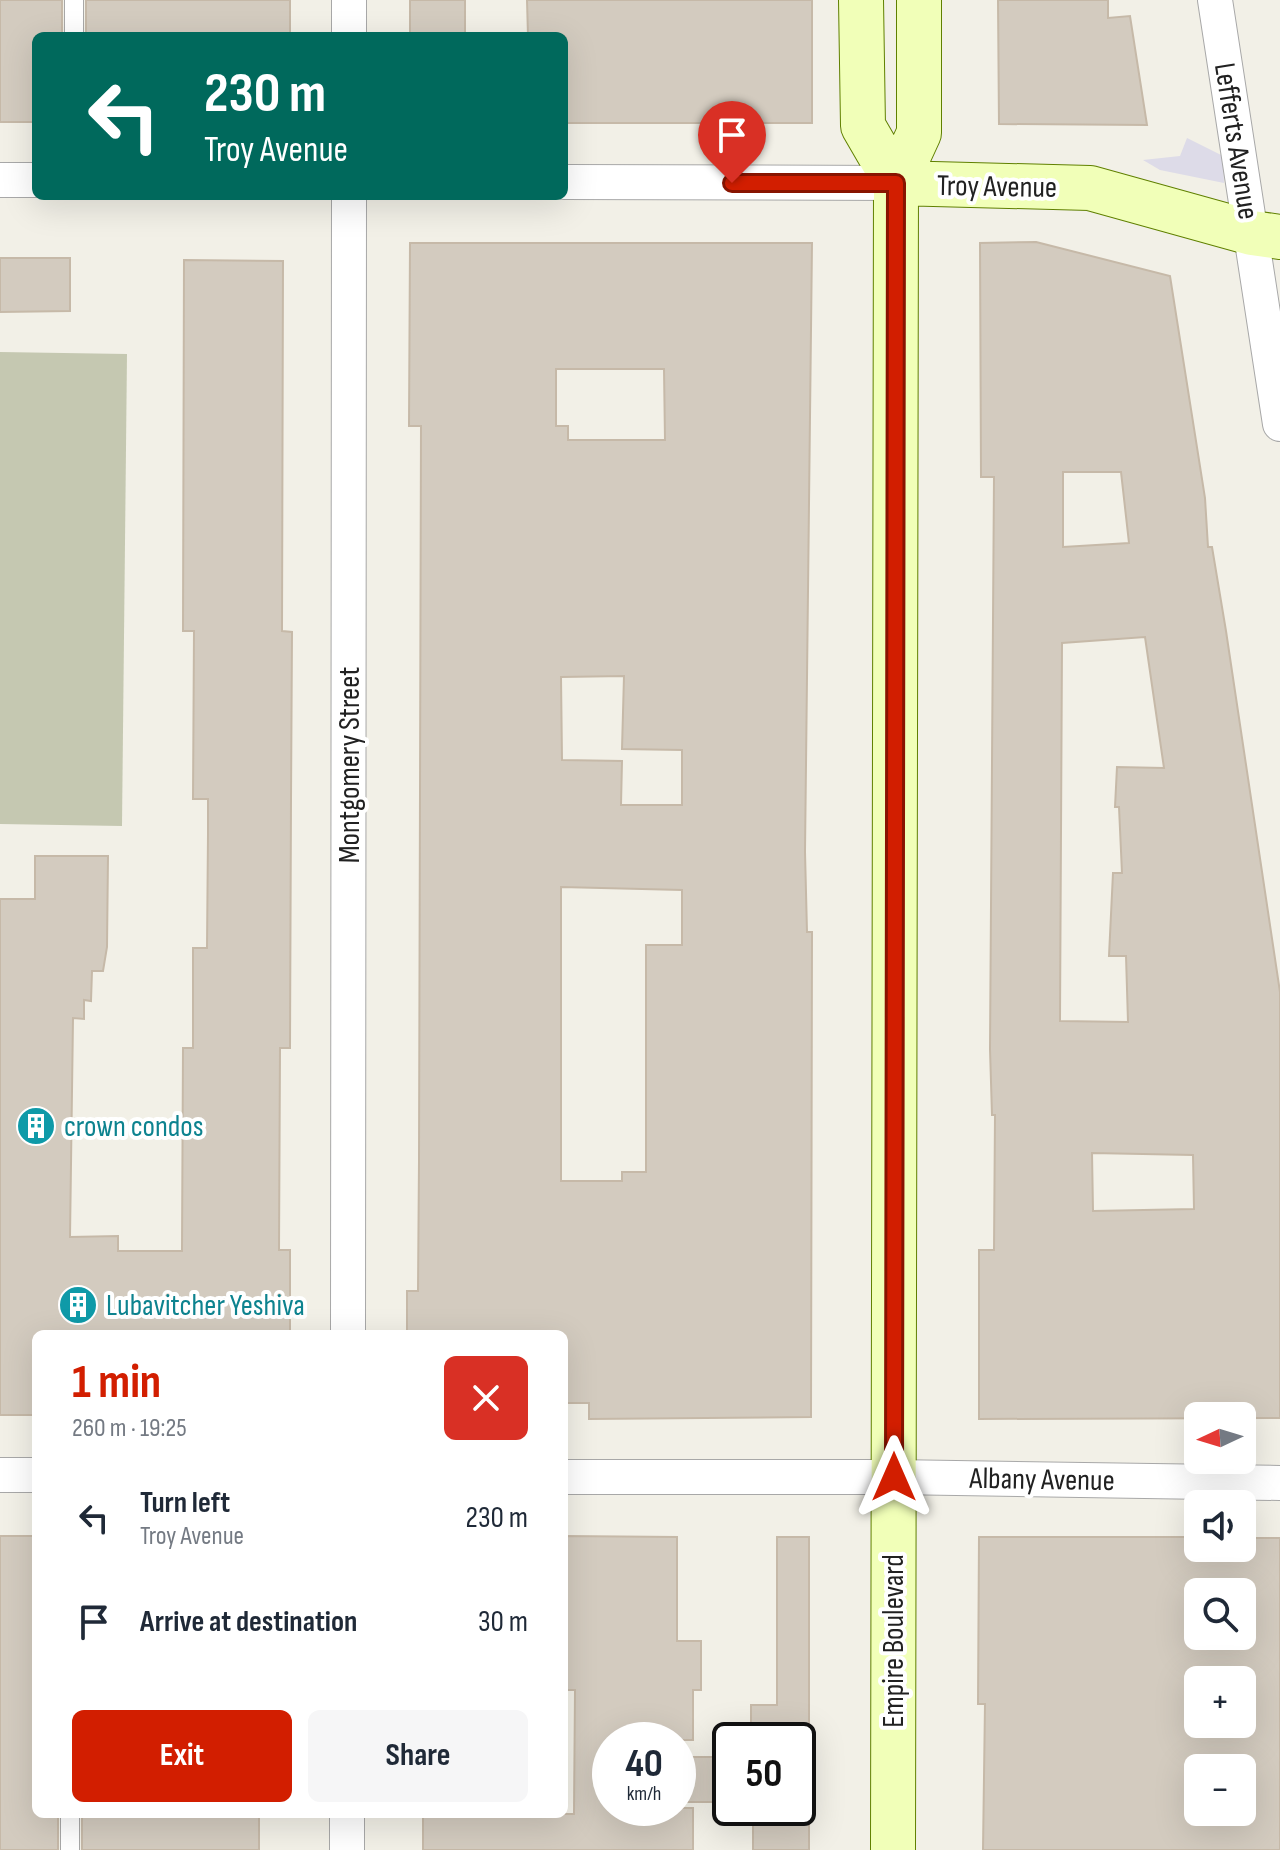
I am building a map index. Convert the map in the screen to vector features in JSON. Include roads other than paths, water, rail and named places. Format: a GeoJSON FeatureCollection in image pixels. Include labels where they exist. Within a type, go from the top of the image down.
{"type":"FeatureCollection","features":[{"type":"Feature","properties":{"kind":"main road"},"geometry":{"type":"LineString","coordinates":[[861,0],[863,126],[896,183]]}},
{"type":"Feature","properties":{"kind":"main road","name":"Empire Boulevard"},"geometry":{"type":"LineString","coordinates":[[893,1850],[896,183],[919,133],[919,0]]}},
{"type":"Feature","properties":{"kind":"main road","name":"Troy Avenue"},"geometry":{"type":"LineString","coordinates":[[896,183],[1090,188],[1266,235]]}},
{"type":"Feature","properties":{"kind":"street"},"geometry":{"type":"LineString","coordinates":[[349,0],[349,32]]}},
{"type":"Feature","properties":{"kind":"street","name":"Lefferts Avenue"},"geometry":{"type":"LineString","coordinates":[[1215,0],[1266,235],[1280,424]]}},
{"type":"Feature","properties":{"kind":"street"},"geometry":{"type":"LineString","coordinates":[[0,180],[32,180]]}},
{"type":"Feature","properties":{"kind":"street","name":"Troy Avenue"},"geometry":{"type":"LineString","coordinates":[[568,182],[896,183]]}},
{"type":"Feature","properties":{"kind":"street","name":"Montgomery Street"},"geometry":{"type":"LineString","coordinates":[[348,1330],[349,200]]}},
{"type":"Feature","properties":{"kind":"street"},"geometry":{"type":"LineString","coordinates":[[0,1475],[32,1475]]}},
{"type":"Feature","properties":{"kind":"street","name":"Albany Avenue"},"geometry":{"type":"LineString","coordinates":[[568,1477],[894,1477],[1280,1483]]}},
{"type":"Feature","properties":{"kind":"street"},"geometry":{"type":"LineString","coordinates":[[347,1818],[347,1850]]}},
{"type":"Feature","properties":{"kind":"lane"},"geometry":{"type":"LineString","coordinates":[[74,0],[74,32]]}},
{"type":"Feature","properties":{"kind":"lane"},"geometry":{"type":"LineString","coordinates":[[70,1818],[70,1850]]}},
{"type":"Feature","properties":{"kind":"place","name":"crown condos"},"geometry":{"type":"Point","coordinates":[36,1126]}},
{"type":"Feature","properties":{"kind":"place","name":"Lubavitcher Yeshiva"},"geometry":{"type":"Point","coordinates":[78,1305]}}]}
